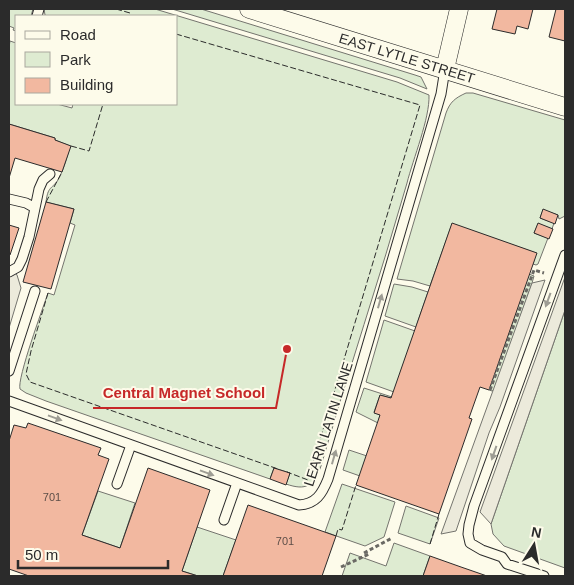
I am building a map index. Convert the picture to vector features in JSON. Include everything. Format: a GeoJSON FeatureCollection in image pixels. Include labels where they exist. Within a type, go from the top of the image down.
{"type":"FeatureCollection","features":[{"type":"Feature","properties":{"kind":"street","name":"EAST LYTLE STREET"},"geometry":{"type":"LineString","coordinates":[[250,9],[565,107]]}},
{"type":"Feature","properties":{"kind":"street"},"geometry":{"type":"LineString","coordinates":[[445,69],[459,9]]}},
{"type":"Feature","properties":{"kind":"lane","name":"LEARN LATIN LANE"},"geometry":{"type":"LineString","coordinates":[[9,401],[299,505],[307,505],[314,502],[322,493],[328,479],[441,94],[445,69]]}},
{"type":"Feature","properties":{"kind":"lane"},"geometry":{"type":"LineString","coordinates":[[9,272],[18,268],[22,260],[29,237],[39,188],[43,180],[50,174]]}},
{"type":"Feature","properties":{"kind":"lane"},"geometry":{"type":"LineString","coordinates":[[9,199],[35,208]]}},
{"type":"Feature","properties":{"kind":"lane"},"geometry":{"type":"LineString","coordinates":[[544,576],[507,564],[502,557],[482,550],[470,543],[468,534],[474,506],[565,254]]}},
{"type":"Feature","properties":{"kind":"lane"},"geometry":{"type":"LineString","coordinates":[[9,371],[35,291]]}},
{"type":"Feature","properties":{"kind":"lane"},"geometry":{"type":"LineString","coordinates":[[118,484],[131,445]]}},
{"type":"Feature","properties":{"kind":"lane"},"geometry":{"type":"LineString","coordinates":[[224,520],[236,483]]}},
{"type":"Feature","properties":{"kind":"path"},"geometry":{"type":"LineString","coordinates":[[490,390],[510,340],[534,270],[545,273]]}},
{"type":"Feature","properties":{"kind":"path"},"geometry":{"type":"LineString","coordinates":[[364,553],[392,538]]}},
{"type":"Feature","properties":{"kind":"path"},"geometry":{"type":"LineString","coordinates":[[341,567],[369,554]]}},
{"type":"Feature","properties":{"kind":"green space"},"geometry":{"type":"Polygon","coordinates":[[[9,9],[33,9],[31,15],[15,15],[15,31],[9,26],[9,9]]]}},
{"type":"Feature","properties":{"kind":"green space"},"geometry":{"type":"Polygon","coordinates":[[[44,9],[155,9],[175,15],[45,15],[44,9]]]}},
{"type":"Feature","properties":{"kind":"green space"},"geometry":{"type":"Polygon","coordinates":[[[172,9],[201,9],[415,75],[421,77],[427,89],[400,78],[172,9]]]}},
{"type":"Feature","properties":{"kind":"green space"},"geometry":{"type":"Polygon","coordinates":[[[178,16],[397,82],[429,95],[427,115],[421,139],[321,466],[315,478],[308,485],[299,487],[286,484],[290,473],[274,468],[270,479],[46,401],[20,389],[22,371],[36,327],[48,293],[54,295],[75,225],[70,223],[74,209],[46,202],[49,191],[62,172],[70,146],[55,140],[55,138],[9,124],[10,41],[15,43],[15,105],[61,105],[72,108],[73,105],[178,105],[178,16]]]}},
{"type":"Feature","properties":{"kind":"green space"},"geometry":{"type":"Polygon","coordinates":[[[466,93],[473,93],[565,120],[565,216],[559,219],[558,215],[543,210],[540,218],[554,223],[552,229],[538,224],[534,233],[548,238],[536,265],[533,264],[536,253],[452,224],[430,286],[397,279],[446,113],[453,101],[466,93]]]}},
{"type":"Feature","properties":{"kind":"green space"},"geometry":{"type":"Polygon","coordinates":[[[529,274],[534,276],[532,283],[495,389],[492,391],[489,390],[529,274]]]}},
{"type":"Feature","properties":{"kind":"green space"},"geometry":{"type":"Polygon","coordinates":[[[394,284],[428,292],[416,327],[385,316],[394,284]]]}},
{"type":"Feature","properties":{"kind":"green space"},"geometry":{"type":"Polygon","coordinates":[[[565,310],[565,568],[504,546],[493,534],[491,524],[565,310]]]}},
{"type":"Feature","properties":{"kind":"green space"},"geometry":{"type":"Polygon","coordinates":[[[384,320],[415,331],[394,392],[366,382],[384,320]]]}},
{"type":"Feature","properties":{"kind":"green space"},"geometry":{"type":"Polygon","coordinates":[[[364,388],[392,397],[380,395],[374,412],[380,415],[378,423],[356,412],[364,388]]]}},
{"type":"Feature","properties":{"kind":"green space"},"geometry":{"type":"Polygon","coordinates":[[[349,450],[367,456],[360,476],[343,470],[349,450]]]}},
{"type":"Feature","properties":{"kind":"green space"},"geometry":{"type":"Polygon","coordinates":[[[342,484],[395,502],[384,537],[365,546],[325,532],[342,484]]]}},
{"type":"Feature","properties":{"kind":"green space"},"geometry":{"type":"Polygon","coordinates":[[[98,491],[135,503],[120,548],[82,535],[98,491]]]}},
{"type":"Feature","properties":{"kind":"green space"},"geometry":{"type":"Polygon","coordinates":[[[406,506],[439,518],[430,544],[398,533],[406,506]]]}},
{"type":"Feature","properties":{"kind":"green space"},"geometry":{"type":"Polygon","coordinates":[[[197,527],[236,540],[223,576],[198,576],[182,571],[197,527]]]}},
{"type":"Feature","properties":{"kind":"green space"},"geometry":{"type":"Polygon","coordinates":[[[394,543],[430,556],[423,576],[342,576],[350,553],[386,566],[394,543]]]}},
{"type":"Feature","properties":{"kind":"shaded area"},"geometry":{"type":"Polygon","coordinates":[[[9,264],[17,275],[21,288],[9,328],[9,264]]]}},
{"type":"Feature","properties":{"kind":"shaded area"},"geometry":{"type":"Polygon","coordinates":[[[565,277],[565,310],[491,524],[480,512],[565,277]]]}},
{"type":"Feature","properties":{"kind":"shaded area"},"geometry":{"type":"Polygon","coordinates":[[[545,280],[489,433],[456,531],[441,534],[532,283],[545,280]]]}},
{"type":"Feature","properties":{"kind":"building"},"geometry":{"type":"Polygon","coordinates":[[[497,9],[533,9],[528,29],[517,26],[515,34],[492,29],[497,9]]]}},
{"type":"Feature","properties":{"kind":"building"},"geometry":{"type":"Polygon","coordinates":[[[556,9],[565,9],[565,41],[549,37],[556,9]]]}},
{"type":"Feature","properties":{"kind":"building"},"geometry":{"type":"Polygon","coordinates":[[[9,124],[55,138],[55,140],[71,146],[62,172],[15,158],[9,178],[9,124]]]}},
{"type":"Feature","properties":{"kind":"building"},"geometry":{"type":"Polygon","coordinates":[[[46,202],[74,209],[51,289],[23,282],[46,202]]]}},
{"type":"Feature","properties":{"kind":"building"},"geometry":{"type":"Polygon","coordinates":[[[543,209],[558,215],[555,224],[540,218],[543,209]]]}},
{"type":"Feature","properties":{"kind":"building"},"geometry":{"type":"Polygon","coordinates":[[[452,223],[537,253],[489,390],[480,387],[469,418],[472,419],[439,514],[356,485],[380,415],[374,413],[380,395],[391,398],[452,223]]]}},
{"type":"Feature","properties":{"kind":"building"},"geometry":{"type":"Polygon","coordinates":[[[538,223],[553,229],[549,239],[534,233],[538,223]]]}},
{"type":"Feature","properties":{"kind":"building"},"geometry":{"type":"Polygon","coordinates":[[[9,225],[19,228],[10,255],[9,255],[9,225]]]}},
{"type":"Feature","properties":{"kind":"building"},"geometry":{"type":"Polygon","coordinates":[[[28,423],[101,448],[98,455],[109,459],[82,535],[120,548],[148,468],[210,490],[182,571],[198,576],[29,576],[9,569],[9,441],[14,425],[26,428],[28,423]]]}},
{"type":"Feature","properties":{"kind":"building"},"geometry":{"type":"Polygon","coordinates":[[[274,468],[290,473],[286,485],[270,479],[274,468]]]}},
{"type":"Feature","properties":{"kind":"building"},"geometry":{"type":"Polygon","coordinates":[[[248,505],[336,536],[322,576],[223,576],[248,505]]]}},
{"type":"Feature","properties":{"kind":"building"},"geometry":{"type":"Polygon","coordinates":[[[430,556],[461,567],[487,576],[423,576],[430,556]]]}},
{"type":"Feature","properties":{"kind":"fence"},"geometry":{"type":"LineString","coordinates":[[116,9],[130,13],[129,15]]}},
{"type":"Feature","properties":{"kind":"fence"},"geometry":{"type":"LineString","coordinates":[[178,35],[420,105],[308,480],[287,472]]}},
{"type":"Feature","properties":{"kind":"fence"},"geometry":{"type":"LineString","coordinates":[[71,146],[89,151],[103,105]]}},
{"type":"Feature","properties":{"kind":"fence"},"geometry":{"type":"LineString","coordinates":[[46,202],[62,172]]}},
{"type":"Feature","properties":{"kind":"fence"},"geometry":{"type":"LineString","coordinates":[[48,293],[26,374],[30,382],[278,469]]}},
{"type":"Feature","properties":{"kind":"fence"},"geometry":{"type":"LineString","coordinates":[[336,536],[338,529],[342,530],[356,485]]}},
{"type":"Feature","properties":{"kind":"fence"},"geometry":{"type":"LineString","coordinates":[[430,544],[439,514]]}},
{"type":"Feature","properties":{"kind":"place","name":"Central Magnet School"},"geometry":{"type":"Point","coordinates":[287,349]}}]}
